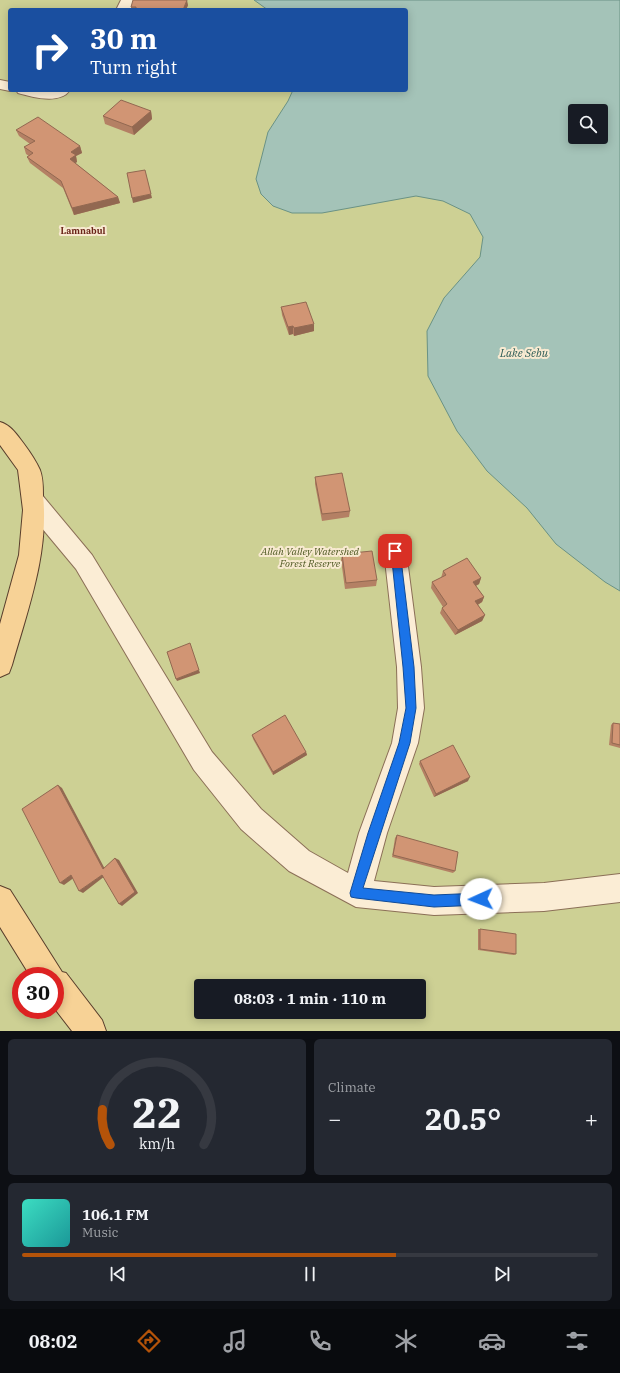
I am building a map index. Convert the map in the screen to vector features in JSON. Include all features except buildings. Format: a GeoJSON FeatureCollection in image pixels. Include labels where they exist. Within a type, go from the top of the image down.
{"type":"FeatureCollection","features":[{"type":"Feature","properties":{"kind":"main road"},"geometry":{"type":"LineString","coordinates":[[0,430],[15,447],[29,471],[34,502],[33,538],[28,564],[0,665]]}},
{"type":"Feature","properties":{"kind":"main road"},"geometry":{"type":"LineString","coordinates":[[0,900],[42,967]]}},
{"type":"Feature","properties":{"kind":"main road"},"geometry":{"type":"LineString","coordinates":[[64,996],[91,1031]]}},
{"type":"Feature","properties":{"kind":"street"},"geometry":{"type":"LineString","coordinates":[[34,92],[46,94],[60,92]]}},
{"type":"Feature","properties":{"kind":"street"},"geometry":{"type":"LineString","coordinates":[[34,502],[84,562],[203,761],[251,819],[299,862],[356,893],[434,901],[544,897],[620,888]]}},
{"type":"Feature","properties":{"kind":"street"},"geometry":{"type":"LineString","coordinates":[[356,893],[374,833],[405,743],[411,708],[395,551]]}},
{"type":"Feature","properties":{"kind":"green space","name":"Allah Valley Watershed Forest Reserve"},"geometry":{"type":"Polygon","coordinates":[[[0,0],[620,0],[620,1031],[0,1031],[0,0]]]}},
{"type":"Feature","properties":{"kind":"water","name":"Lake Sebu"},"geometry":{"type":"Polygon","coordinates":[[[254,0],[620,0],[620,591],[605,582],[556,544],[527,508],[487,471],[457,431],[428,376],[427,331],[444,298],[480,257],[483,237],[470,214],[443,201],[416,196],[322,213],[292,213],[273,206],[261,194],[256,179],[268,132],[292,92],[408,92],[408,8],[265,8],[254,0]]]}},
{"type":"Feature","properties":{"kind":"district","name":"Lamnabul"},"geometry":{"type":"Point","coordinates":[83,231]}},
{"type":"Feature","properties":{"kind":"route"},"geometry":{"type":"LineString","coordinates":[[395,551],[411,708],[405,743],[374,833],[356,893],[434,901],[481,899]]}}]}
